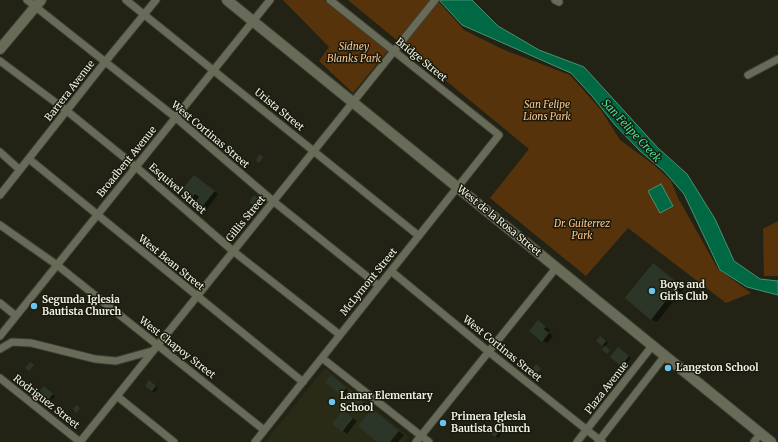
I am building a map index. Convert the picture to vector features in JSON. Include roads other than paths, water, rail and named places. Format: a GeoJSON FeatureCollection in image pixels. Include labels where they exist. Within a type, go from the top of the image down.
{"type":"FeatureCollection","features":[{"type":"Feature","properties":{"kind":"street","name":"West Cortinas Street"},"geometry":{"type":"LineString","coordinates":[[27,0],[38,4],[104,62],[175,118],[273,201],[379,286]]}},
{"type":"Feature","properties":{"kind":"street","name":"Urista Street"},"geometry":{"type":"LineString","coordinates":[[126,0],[419,236]]}},
{"type":"Feature","properties":{"kind":"street","name":"Barrera Avenue"},"geometry":{"type":"LineString","coordinates":[[0,195],[104,62],[145,15],[156,0]]}},
{"type":"Feature","properties":{"kind":"street","name":"West de la Rosa Street"},"geometry":{"type":"LineString","coordinates":[[227,0],[252,22],[353,102],[652,346],[757,438],[770,442]]}},
{"type":"Feature","properties":{"kind":"street","name":"Broadbent Avenue"},"geometry":{"type":"LineString","coordinates":[[0,336],[270,0]]}},
{"type":"Feature","properties":{"kind":"street","name":"Bridge Street"},"geometry":{"type":"LineString","coordinates":[[330,0],[499,135]]}},
{"type":"Feature","properties":{"kind":"street","name":"Gillis Street"},"geometry":{"type":"LineString","coordinates":[[80,442],[435,0]]}},
{"type":"Feature","properties":{"kind":"street"},"geometry":{"type":"LineString","coordinates":[[0,50],[38,4]]}},
{"type":"Feature","properties":{"kind":"street"},"geometry":{"type":"LineString","coordinates":[[748,75],[778,59]]}},
{"type":"Feature","properties":{"kind":"street","name":"Esquivel Street"},"geometry":{"type":"LineString","coordinates":[[0,61],[67,111],[136,167],[233,250],[340,335]]}},
{"type":"Feature","properties":{"kind":"street","name":"McLymont Street"},"geometry":{"type":"LineString","coordinates":[[255,442],[499,135]]}},
{"type":"Feature","properties":{"kind":"street"},"geometry":{"type":"LineString","coordinates":[[0,152],[20,170]]}},
{"type":"Feature","properties":{"kind":"street","name":"West Bean Street"},"geometry":{"type":"LineString","coordinates":[[28,159],[96,216],[303,382]]}},
{"type":"Feature","properties":{"kind":"street","name":"West Chapoy Street"},"geometry":{"type":"LineString","coordinates":[[0,225],[57,265],[155,348],[264,430]]}},
{"type":"Feature","properties":{"kind":"street"},"geometry":{"type":"LineString","coordinates":[[419,439],[556,268]]}},
{"type":"Feature","properties":{"kind":"street","name":"West Cortinas Street"},"geometry":{"type":"LineString","coordinates":[[392,270],[488,352],[587,429],[600,441]]}},
{"type":"Feature","properties":{"kind":"street"},"geometry":{"type":"LineString","coordinates":[[0,303],[16,316]]}},
{"type":"Feature","properties":{"kind":"street"},"geometry":{"type":"LineString","coordinates":[[0,349],[12,342],[31,342],[95,359],[116,361],[155,348]]}},
{"type":"Feature","properties":{"kind":"street","name":"Plaza Avenue"},"geometry":{"type":"LineString","coordinates":[[577,442],[652,346]]}},
{"type":"Feature","properties":{"kind":"street"},"geometry":{"type":"LineString","coordinates":[[600,441],[664,357]]}},
{"type":"Feature","properties":{"kind":"street"},"geometry":{"type":"LineString","coordinates":[[322,358],[419,439],[428,442]]}},
{"type":"Feature","properties":{"kind":"street","name":"Rodriguez Street"},"geometry":{"type":"LineString","coordinates":[[0,378],[80,442]]}},
{"type":"Feature","properties":{"kind":"street"},"geometry":{"type":"LineString","coordinates":[[116,396],[174,442]]}},
{"type":"Feature","properties":{"kind":"water","name":"San Felipe Creek"},"geometry":{"type":"Polygon","coordinates":[[[439,0],[472,0],[498,26],[539,50],[584,67],[658,148],[687,174],[715,219],[734,261],[760,279],[778,281],[778,295],[747,287],[720,270],[684,194],[664,171],[640,151],[615,125],[571,73],[462,25],[439,0]]]}},
{"type":"Feature","properties":{"kind":"water"},"geometry":{"type":"Polygon","coordinates":[[[661,184],[673,206],[660,213],[648,191],[661,184]]]}},
{"type":"Feature","properties":{"kind":"place","name":"Boys and Girls Club"},"geometry":{"type":"Point","coordinates":[652,291]}},
{"type":"Feature","properties":{"kind":"place","name":"Segunda Iglesia Bautista Church"},"geometry":{"type":"Point","coordinates":[34,306]}},
{"type":"Feature","properties":{"kind":"place","name":"Langston School"},"geometry":{"type":"Point","coordinates":[668,368]}},
{"type":"Feature","properties":{"kind":"place","name":"Lamar Elementary School"},"geometry":{"type":"Point","coordinates":[332,402]}},
{"type":"Feature","properties":{"kind":"place","name":"Primera Iglesia Bautista Church"},"geometry":{"type":"Point","coordinates":[443,423]}},
{"type":"Feature","properties":{"kind":"park label","name":"Sidney Blanks Park"},"geometry":{"type":"Point","coordinates":[354,52]}},
{"type":"Feature","properties":{"kind":"park label","name":"San Felipe Lions Park"},"geometry":{"type":"Point","coordinates":[547,110]}},
{"type":"Feature","properties":{"kind":"park label","name":"Dr. Guiterrez Park"},"geometry":{"type":"Point","coordinates":[582,230]}}]}
